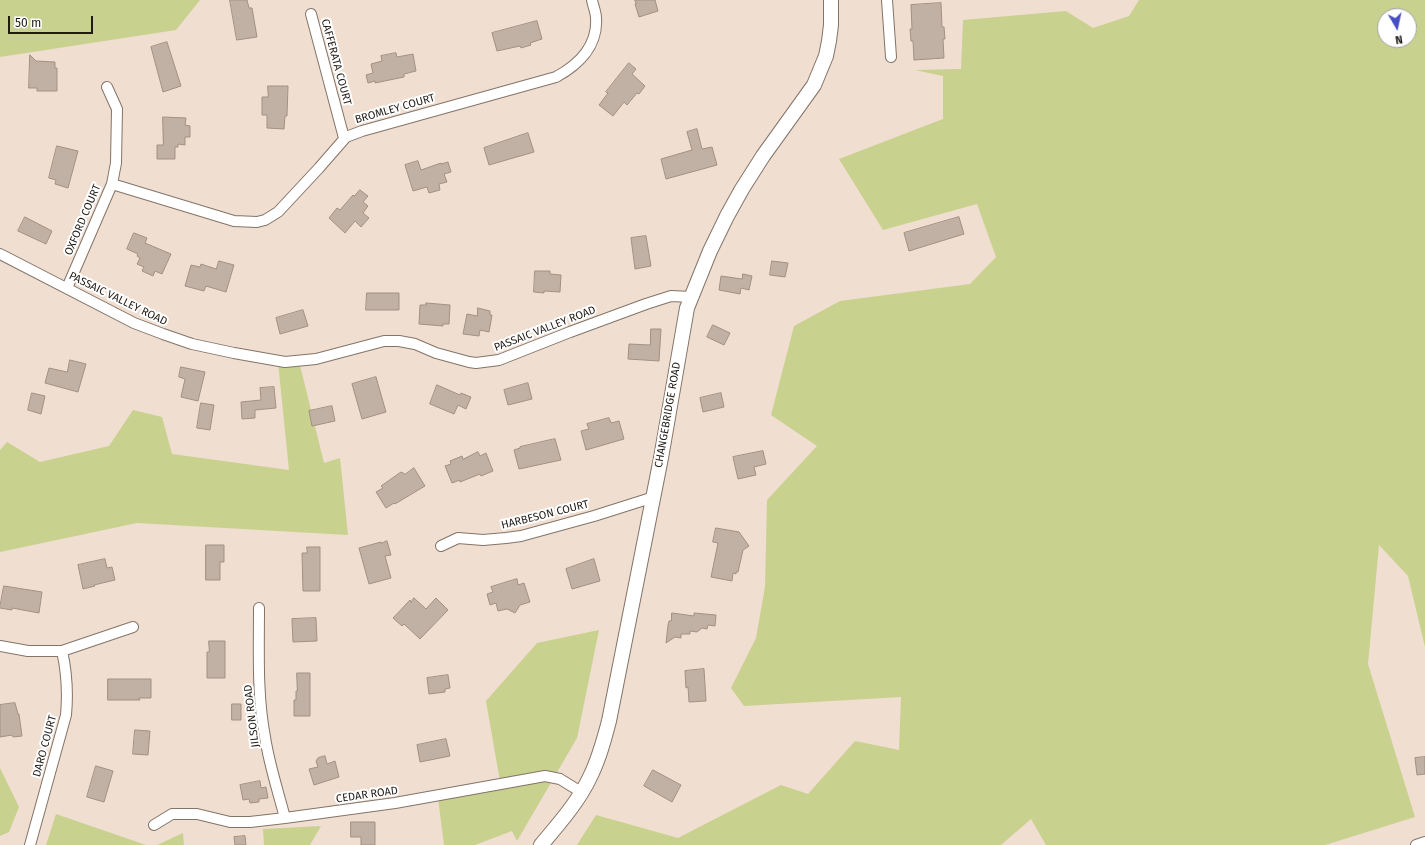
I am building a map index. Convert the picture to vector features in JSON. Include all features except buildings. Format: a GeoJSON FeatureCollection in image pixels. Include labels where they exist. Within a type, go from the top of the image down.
{"type":"FeatureCollection","features":[{"type":"Feature","properties":{"kind":"main road","name":"CHANGEBRIDGE ROAD"},"geometry":{"type":"LineString","coordinates":[[541,845],[567,813],[590,778],[601,751],[609,721],[654,497],[687,308],[726,216],[763,156],[814,84],[826,56],[831,25],[832,0]]}},
{"type":"Feature","properties":{"kind":"street","name":"BROMLEY COURT"},"geometry":{"type":"LineString","coordinates":[[112,184],[234,221],[258,222],[272,217],[319,168],[344,138],[362,131],[556,77],[569,70],[580,59],[593,40],[596,17],[592,0]]}},
{"type":"Feature","properties":{"kind":"street"},"geometry":{"type":"LineString","coordinates":[[887,0],[891,57]]}},
{"type":"Feature","properties":{"kind":"street","name":"CAFFERATA COURT"},"geometry":{"type":"LineString","coordinates":[[311,14],[344,138]]}},
{"type":"Feature","properties":{"kind":"street","name":"OXFORD COURT"},"geometry":{"type":"LineString","coordinates":[[67,288],[112,184],[116,163],[117,109],[107,87]]}},
{"type":"Feature","properties":{"kind":"street","name":"PASSAIC VALLEY ROAD"},"geometry":{"type":"LineString","coordinates":[[0,254],[134,323],[163,334],[192,344],[285,362],[316,359],[384,341],[399,341],[414,344],[436,353],[476,364],[499,360],[570,332],[671,296],[691,297]]}},
{"type":"Feature","properties":{"kind":"street","name":"HARBESON COURT"},"geometry":{"type":"LineString","coordinates":[[441,546],[458,538],[483,540],[521,536],[654,497]]}},
{"type":"Feature","properties":{"kind":"street","name":"JILSON ROAD"},"geometry":{"type":"LineString","coordinates":[[259,608],[260,708],[265,738],[285,818]]}},
{"type":"Feature","properties":{"kind":"street"},"geometry":{"type":"LineString","coordinates":[[0,646],[28,651],[62,651],[133,627]]}},
{"type":"Feature","properties":{"kind":"street","name":"DARO COURT"},"geometry":{"type":"LineString","coordinates":[[30,845],[66,715],[68,695],[67,673],[62,651]]}},
{"type":"Feature","properties":{"kind":"street","name":"CEDAR ROAD"},"geometry":{"type":"LineString","coordinates":[[154,825],[172,814],[197,814],[230,822],[250,822],[285,818],[395,803],[545,776],[560,779],[581,792]]}},
{"type":"Feature","properties":{"kind":"street"},"geometry":{"type":"LineString","coordinates":[[1416,845],[1425,842]]}},
{"type":"Feature","properties":{"kind":"green space"},"geometry":{"type":"Polygon","coordinates":[[[0,0],[200,0],[176,30],[0,57],[0,0]]]}},
{"type":"Feature","properties":{"kind":"green space"},"geometry":{"type":"Polygon","coordinates":[[[1139,0],[1425,0],[1425,647],[1408,576],[1379,545],[1368,664],[1415,817],[1325,845],[1046,845],[1031,819],[1001,845],[577,845],[596,815],[678,838],[781,785],[808,794],[855,741],[899,750],[901,697],[744,706],[731,688],[756,638],[765,587],[767,500],[817,446],[771,415],[794,326],[840,301],[970,284],[996,257],[977,204],[883,230],[839,159],[943,119],[943,76],[915,70],[961,69],[963,20],[1066,11],[1093,28],[1129,16],[1139,0]]]}},
{"type":"Feature","properties":{"kind":"green space"},"geometry":{"type":"Polygon","coordinates":[[[299,361],[324,463],[340,458],[348,535],[137,523],[0,552],[0,450],[7,442],[40,462],[109,446],[133,410],[162,417],[172,454],[289,470],[278,362],[299,361]]]}},
{"type":"Feature","properties":{"kind":"green space"},"geometry":{"type":"Polygon","coordinates":[[[599,630],[577,738],[517,841],[512,831],[475,845],[444,845],[438,798],[501,787],[486,701],[537,643],[599,630]]]}},
{"type":"Feature","properties":{"kind":"green space"},"geometry":{"type":"Polygon","coordinates":[[[0,768],[19,807],[9,832],[0,836],[0,768]]]}},
{"type":"Feature","properties":{"kind":"green space"},"geometry":{"type":"Polygon","coordinates":[[[56,814],[146,845],[46,845],[56,814]]]}},
{"type":"Feature","properties":{"kind":"green space"},"geometry":{"type":"Polygon","coordinates":[[[321,826],[310,845],[264,845],[263,829],[321,826]]]}},
{"type":"Feature","properties":{"kind":"green space"},"geometry":{"type":"Polygon","coordinates":[[[183,833],[184,845],[157,845],[183,833]]]}}]}
